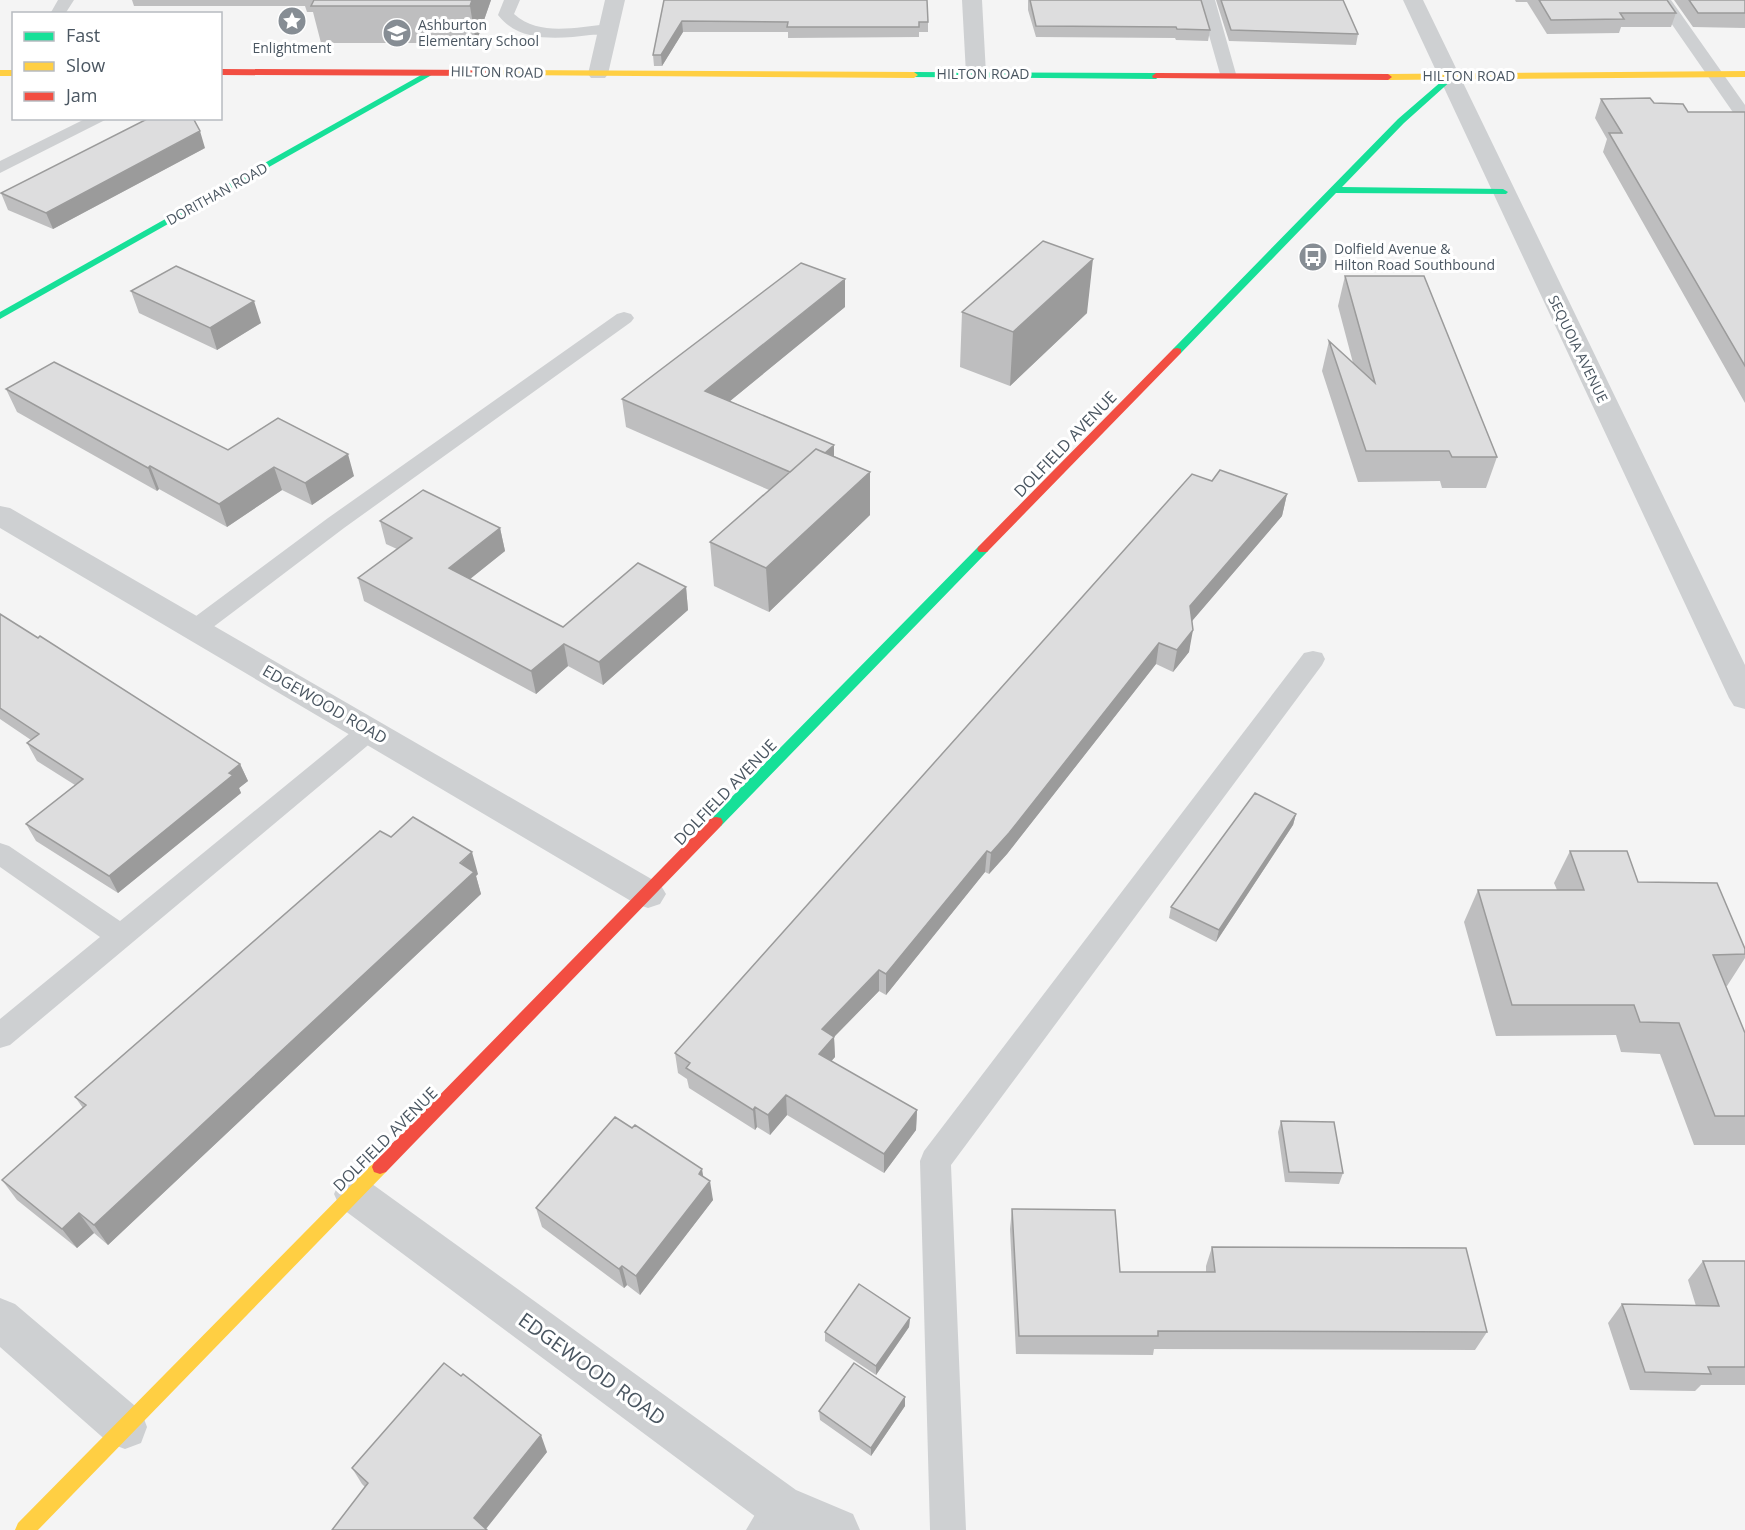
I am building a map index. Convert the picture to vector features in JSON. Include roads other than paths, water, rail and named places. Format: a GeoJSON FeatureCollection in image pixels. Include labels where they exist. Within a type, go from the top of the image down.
{"type":"FeatureCollection","features":[{"type":"Feature","properties":{"kind":"main road","name":"HILTON ROAD"},"geometry":{"type":"LineString","coordinates":[[222,72],[1228,74],[1450,77],[1745,74]]}},
{"type":"Feature","properties":{"kind":"main road","name":"DORITHAN ROAD"},"geometry":{"type":"LineString","coordinates":[[0,316],[435,72]]}},
{"type":"Feature","properties":{"kind":"main road","name":"DOLFIELD AVENUE"},"geometry":{"type":"LineString","coordinates":[[25,1530],[1401,121],[1450,77]]}},
{"type":"Feature","properties":{"kind":"main road"},"geometry":{"type":"LineString","coordinates":[[1335,190],[1503,192]]}},
{"type":"Feature","properties":{"kind":"street"},"geometry":{"type":"LineString","coordinates":[[598,74],[615,0]]}},
{"type":"Feature","properties":{"kind":"street"},"geometry":{"type":"LineString","coordinates":[[972,0],[976,74]]}},
{"type":"Feature","properties":{"kind":"street","name":"SEQUOIA AVENUE"},"geometry":{"type":"LineString","coordinates":[[1413,0],[1745,698]]}},
{"type":"Feature","properties":{"kind":"street","name":"EDGEWOOD ROAD"},"geometry":{"type":"LineString","coordinates":[[0,515],[648,894]]}},
{"type":"Feature","properties":{"kind":"street","name":"EDGEWOOD ROAD"},"geometry":{"type":"LineString","coordinates":[[354,1194],[772,1519],[837,1530]]}},
{"type":"Feature","properties":{"kind":"street"},"geometry":{"type":"LineString","coordinates":[[0,1319],[125,1427]]}},
{"type":"Feature","properties":{"kind":"lane"},"geometry":{"type":"LineString","coordinates":[[512,0],[506,15],[516,26],[526,31],[539,33],[608,29]]}},
{"type":"Feature","properties":{"kind":"lane"},"geometry":{"type":"LineString","coordinates":[[1207,0],[1228,74]]}},
{"type":"Feature","properties":{"kind":"lane"},"geometry":{"type":"LineString","coordinates":[[1662,0],[1745,117]]}},
{"type":"Feature","properties":{"kind":"lane"},"geometry":{"type":"LineString","coordinates":[[0,168],[97,120]]}},
{"type":"Feature","properties":{"kind":"lane"},"geometry":{"type":"LineString","coordinates":[[196,628],[336,523],[624,318]]}},
{"type":"Feature","properties":{"kind":"lane"},"geometry":{"type":"LineString","coordinates":[[948,1530],[935,1161],[1313,659]]}},
{"type":"Feature","properties":{"kind":"lane"},"geometry":{"type":"LineString","coordinates":[[0,1036],[370,730]]}},
{"type":"Feature","properties":{"kind":"lane"},"geometry":{"type":"LineString","coordinates":[[0,853],[120,936]]}},
{"type":"Feature","properties":{"kind":"place","name":"Enlightment"},"geometry":{"type":"Point","coordinates":[292,21]}},
{"type":"Feature","properties":{"kind":"place","name":"Ashburton Elementary School"},"geometry":{"type":"Point","coordinates":[397,33]}},
{"type":"Feature","properties":{"kind":"place","name":"Dolfield Avenue & Hilton Road Southbound"},"geometry":{"type":"Point","coordinates":[1313,257]}}]}
